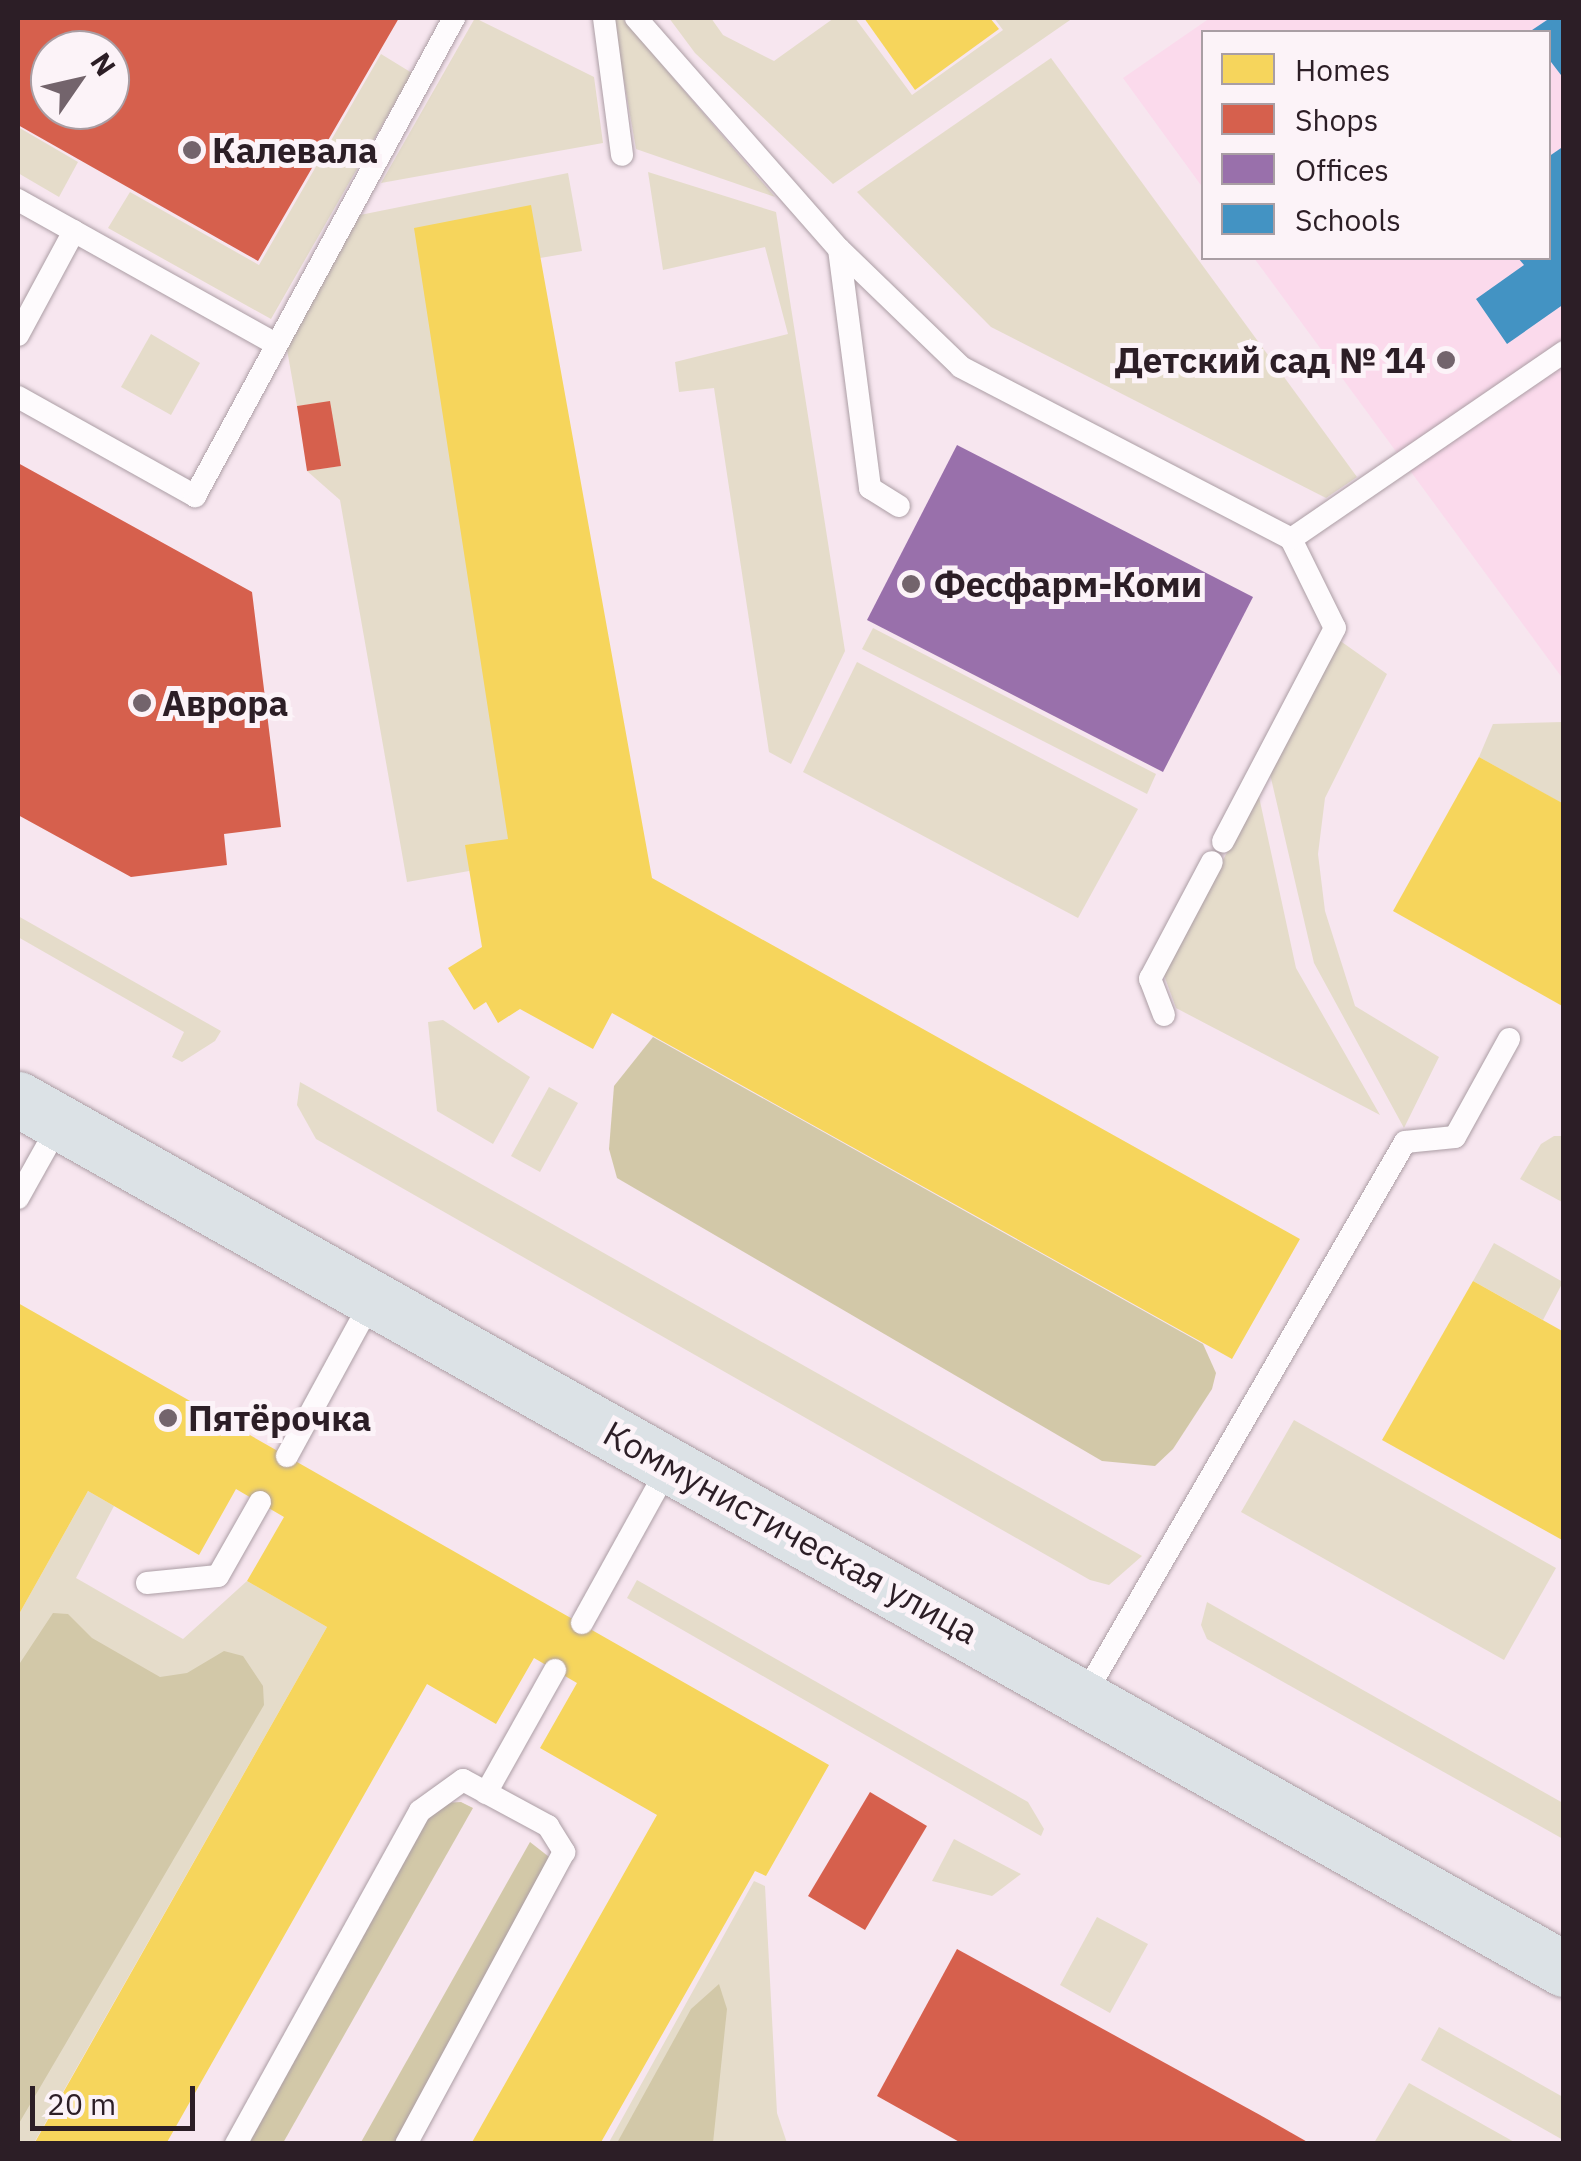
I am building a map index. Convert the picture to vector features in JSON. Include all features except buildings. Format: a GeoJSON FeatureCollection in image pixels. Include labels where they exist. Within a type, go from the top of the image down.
{"type":"FeatureCollection","features":[{"type":"Feature","properties":{"kind":"main road","name":"Коммунистическая улица"},"geometry":{"type":"LineString","coordinates":[[39,1111],[1564,1968]]}},
{"type":"Feature","properties":{"kind":"lane"},"geometry":{"type":"LineString","coordinates":[[18,397],[195,496],[454,18]]}},
{"type":"Feature","properties":{"kind":"lane"},"geometry":{"type":"LineString","coordinates":[[604,18],[622,155]]}},
{"type":"Feature","properties":{"kind":"lane"},"geometry":{"type":"LineString","coordinates":[[636,18],[838,250],[961,367],[1291,539],[1335,628],[1223,841]]}},
{"type":"Feature","properties":{"kind":"lane"},"geometry":{"type":"LineString","coordinates":[[18,200],[276,344]]}},
{"type":"Feature","properties":{"kind":"lane"},"geometry":{"type":"LineString","coordinates":[[18,336],[74,231]]}},
{"type":"Feature","properties":{"kind":"lane"},"geometry":{"type":"LineString","coordinates":[[838,250],[870,488],[899,506]]}},
{"type":"Feature","properties":{"kind":"lane"},"geometry":{"type":"LineString","coordinates":[[1291,539],[1564,352]]}},
{"type":"Feature","properties":{"kind":"lane"},"geometry":{"type":"LineString","coordinates":[[1164,1016],[1150,980],[1212,862]]}},
{"type":"Feature","properties":{"kind":"lane"},"geometry":{"type":"LineString","coordinates":[[1084,1696],[1405,1142],[1455,1137],[1509,1039]]}},
{"type":"Feature","properties":{"kind":"lane"},"geometry":{"type":"LineString","coordinates":[[18,1198],[39,1111]]}},
{"type":"Feature","properties":{"kind":"lane"},"geometry":{"type":"LineString","coordinates":[[286,1456],[373,1298]]}},
{"type":"Feature","properties":{"kind":"lane"},"geometry":{"type":"LineString","coordinates":[[582,1624],[670,1464]]}},
{"type":"Feature","properties":{"kind":"lane"},"geometry":{"type":"LineString","coordinates":[[146,1582],[218,1576],[260,1502]]}},
{"type":"Feature","properties":{"kind":"lane"},"geometry":{"type":"LineString","coordinates":[[486,1793],[555,1670]]}},
{"type":"Feature","properties":{"kind":"lane"},"geometry":{"type":"LineString","coordinates":[[236,2144],[420,1812],[463,1780],[548,1826],[564,1852],[561,1869],[406,2144]]}},
{"type":"Feature","properties":{"kind":"shaded area"},"geometry":{"type":"Polygon","coordinates":[[[475,18],[594,77],[603,143],[381,183],[475,18]]]}},
{"type":"Feature","properties":{"kind":"shaded area"},"geometry":{"type":"Polygon","coordinates":[[[613,18],[622,18],[775,197],[636,149],[613,18]]]}},
{"type":"Feature","properties":{"kind":"shaded area"},"geometry":{"type":"Polygon","coordinates":[[[669,18],[711,18],[723,35],[774,61],[834,18],[855,18],[912,95],[1003,30],[994,18],[1073,18],[833,184],[695,53],[669,18]]]}},
{"type":"Feature","properties":{"kind":"shaded area","name":"Детский сад № 14"},"geometry":{"type":"Polygon","coordinates":[[[1210,18],[1563,18],[1563,679],[1255,260],[1551,260],[1551,30],[1201,30],[1201,185],[1123,78],[1210,18]]]}},
{"type":"Feature","properties":{"kind":"shaded area"},"geometry":{"type":"Polygon","coordinates":[[[381,54],[412,73],[271,319],[108,228],[130,192],[259,265],[381,54]]]}},
{"type":"Feature","properties":{"kind":"shaded area"},"geometry":{"type":"Polygon","coordinates":[[[1051,58],[1357,477],[1326,498],[991,327],[857,192],[1051,58]]]}},
{"type":"Feature","properties":{"kind":"shaded area"},"geometry":{"type":"Polygon","coordinates":[[[18,127],[78,162],[59,197],[18,173],[18,127]]]}},
{"type":"Feature","properties":{"kind":"shaded area"},"geometry":{"type":"Polygon","coordinates":[[[648,172],[776,212],[845,651],[791,764],[769,752],[714,388],[679,392],[675,362],[788,334],[765,247],[663,270],[648,172]]]}},
{"type":"Feature","properties":{"kind":"shaded area"},"geometry":{"type":"Polygon","coordinates":[[[568,173],[582,251],[540,258],[508,839],[469,871],[407,882],[340,500],[307,471],[340,466],[330,402],[297,406],[286,344],[360,215],[568,173]]]}},
{"type":"Feature","properties":{"kind":"shaded area"},"geometry":{"type":"Polygon","coordinates":[[[151,334],[200,363],[171,415],[121,387],[151,334]]]}},
{"type":"Feature","properties":{"kind":"shaded area"},"geometry":{"type":"Polygon","coordinates":[[[873,628],[1156,774],[1147,794],[862,649],[873,628]]]}},
{"type":"Feature","properties":{"kind":"shaded area"},"geometry":{"type":"Polygon","coordinates":[[[1339,640],[1387,674],[1325,798],[1318,854],[1325,911],[1355,1006],[1439,1057],[1404,1128],[1314,963],[1270,774],[1339,640]]]}},
{"type":"Feature","properties":{"kind":"shaded area"},"geometry":{"type":"Polygon","coordinates":[[[857,662],[1138,809],[1078,918],[803,772],[857,662]]]}},
{"type":"Feature","properties":{"kind":"shaded area"},"geometry":{"type":"Polygon","coordinates":[[[1563,722],[1563,804],[1479,757],[1493,724],[1563,722]]]}},
{"type":"Feature","properties":{"kind":"shaded area"},"geometry":{"type":"Polygon","coordinates":[[[1258,792],[1296,968],[1380,1115],[1176,1008],[1164,975],[1258,792]]]}},
{"type":"Feature","properties":{"kind":"shaded area"},"geometry":{"type":"Polygon","coordinates":[[[18,916],[221,1031],[215,1041],[182,1062],[172,1057],[184,1032],[18,937],[18,916]]]}},
{"type":"Feature","properties":{"kind":"shaded area"},"geometry":{"type":"Polygon","coordinates":[[[443,1020],[530,1077],[493,1144],[437,1111],[428,1022],[443,1020]]]}},
{"type":"Feature","properties":{"kind":"shaded area"},"geometry":{"type":"Polygon","coordinates":[[[653,1037],[1203,1344],[1216,1373],[1212,1389],[1173,1449],[1155,1466],[1102,1461],[617,1178],[609,1149],[614,1086],[653,1037]]]}},
{"type":"Feature","properties":{"kind":"shaded area"},"geometry":{"type":"Polygon","coordinates":[[[300,1082],[1142,1556],[1109,1585],[1090,1580],[316,1139],[297,1105],[300,1082]]]}},
{"type":"Feature","properties":{"kind":"shaded area"},"geometry":{"type":"Polygon","coordinates":[[[549,1087],[578,1103],[540,1172],[511,1156],[549,1087]]]}},
{"type":"Feature","properties":{"kind":"shaded area"},"geometry":{"type":"Polygon","coordinates":[[[1554,1136],[1563,1136],[1562,1202],[1520,1179],[1541,1144],[1554,1136]]]}},
{"type":"Feature","properties":{"kind":"shaded area"},"geometry":{"type":"Polygon","coordinates":[[[1494,1243],[1563,1282],[1543,1320],[1473,1281],[1494,1243]]]}},
{"type":"Feature","properties":{"kind":"shaded area"},"geometry":{"type":"Polygon","coordinates":[[[1294,1420],[1556,1568],[1504,1660],[1241,1512],[1294,1420]]]}},
{"type":"Feature","properties":{"kind":"shaded area"},"geometry":{"type":"Polygon","coordinates":[[[88,1491],[114,1506],[76,1578],[183,1639],[247,1581],[327,1627],[34,2143],[18,2144],[18,1616],[88,1491]]]}},
{"type":"Feature","properties":{"kind":"shaded area"},"geometry":{"type":"Polygon","coordinates":[[[637,1580],[1028,1802],[1044,1829],[1041,1836],[627,1598],[637,1580]]]}},
{"type":"Feature","properties":{"kind":"shaded area"},"geometry":{"type":"Polygon","coordinates":[[[1207,1602],[1563,1803],[1563,1839],[1207,1639],[1201,1625],[1207,1602]]]}},
{"type":"Feature","properties":{"kind":"shaded area"},"geometry":{"type":"Polygon","coordinates":[[[53,1613],[68,1614],[92,1638],[160,1677],[187,1673],[224,1651],[243,1656],[263,1686],[264,1705],[18,2125],[18,1666],[53,1613]]]}},
{"type":"Feature","properties":{"kind":"shaded area"},"geometry":{"type":"Polygon","coordinates":[[[461,1802],[473,1808],[283,2143],[247,2144],[427,1818],[444,1803],[461,1802]]]}},
{"type":"Feature","properties":{"kind":"shaded area"},"geometry":{"type":"Polygon","coordinates":[[[954,1839],[1021,1874],[992,1896],[932,1881],[954,1839]]]}},
{"type":"Feature","properties":{"kind":"shaded area"},"geometry":{"type":"Polygon","coordinates":[[[530,1842],[553,1860],[396,2143],[360,2144],[530,1842]]]}},
{"type":"Feature","properties":{"kind":"shaded area"},"geometry":{"type":"Polygon","coordinates":[[[754,1881],[765,1886],[777,2113],[787,2143],[608,2144],[754,1881]]]}},
{"type":"Feature","properties":{"kind":"shaded area"},"geometry":{"type":"Polygon","coordinates":[[[1097,1917],[1148,1944],[1110,2013],[1060,1985],[1097,1917]]]}},
{"type":"Feature","properties":{"kind":"shaded area"},"geometry":{"type":"Polygon","coordinates":[[[719,1984],[727,2009],[713,2143],[617,2143],[691,2009],[719,1984]]]}},
{"type":"Feature","properties":{"kind":"shaded area"},"geometry":{"type":"Polygon","coordinates":[[[1439,2027],[1563,2097],[1563,2140],[1421,2060],[1439,2027]]]}},
{"type":"Feature","properties":{"kind":"shaded area"},"geometry":{"type":"Polygon","coordinates":[[[1409,2083],[1516,2143],[1374,2143],[1409,2083]]]}},
{"type":"Feature","properties":{"kind":"place","name":"Калевала"},"geometry":{"type":"Point","coordinates":[192,150]}},
{"type":"Feature","properties":{"kind":"place","name":"Детский сад № 14"},"geometry":{"type":"Point","coordinates":[1446,360]}},
{"type":"Feature","properties":{"kind":"place","name":"Фесфарм-Коми"},"geometry":{"type":"Point","coordinates":[911,584]}},
{"type":"Feature","properties":{"kind":"place","name":"Аврора"},"geometry":{"type":"Point","coordinates":[142,703]}},
{"type":"Feature","properties":{"kind":"place","name":"Пятёрочка"},"geometry":{"type":"Point","coordinates":[168,1418]}}]}
